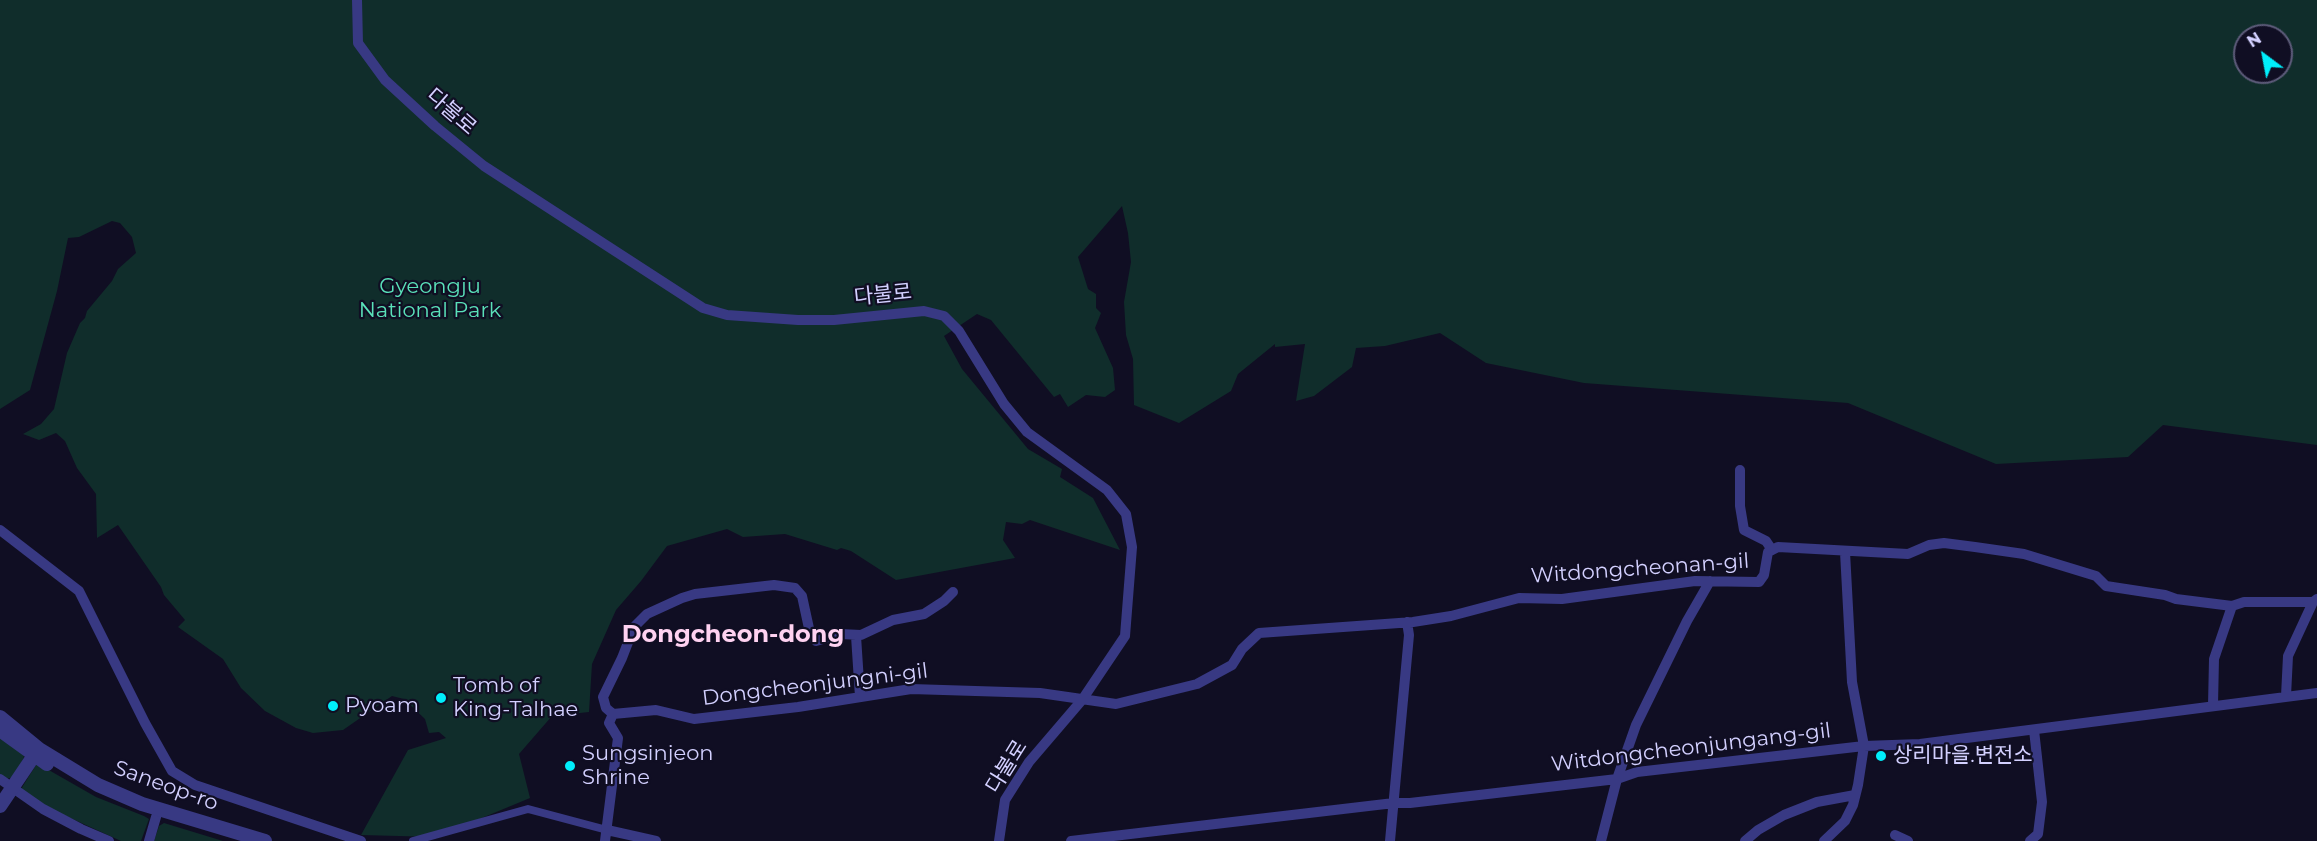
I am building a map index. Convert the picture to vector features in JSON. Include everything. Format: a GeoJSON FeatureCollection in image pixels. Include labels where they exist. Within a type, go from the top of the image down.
{"type":"FeatureCollection","features":[{"type":"Feature","properties":{"kind":"street","name":"다불로"},"geometry":{"type":"LineString","coordinates":[[357,0],[358,43],[385,80],[435,126],[484,166],[703,308],[727,315],[798,320],[834,320],[924,311],[944,316],[958,331],[1004,405],[1027,432],[1107,490],[1126,514],[1132,548],[1125,636],[1082,700],[1029,762],[1005,800],[999,841]]}},
{"type":"Feature","properties":{"kind":"street"},"geometry":{"type":"LineString","coordinates":[[1740,470],[1740,506],[1744,530],[1766,541],[1772,550]]}},
{"type":"Feature","properties":{"kind":"street"},"geometry":{"type":"LineString","coordinates":[[0,530],[79,591],[145,723],[172,771],[195,785],[361,841]]}},
{"type":"Feature","properties":{"kind":"street","name":"Witdongcheonan-gil"},"geometry":{"type":"LineString","coordinates":[[1082,700],[1116,704],[1197,684],[1232,665],[1242,649],[1259,633],[1407,622],[1451,616],[1519,598],[1562,599],[1617,590],[1710,581],[1759,582],[1764,575],[1768,552],[1778,547],[1908,554],[1929,545],[1944,543],[2024,554],[2096,576],[2106,586],[2165,595],[2176,599],[2232,606],[2244,602],[2315,600]]}},
{"type":"Feature","properties":{"kind":"street"},"geometry":{"type":"LineString","coordinates":[[1824,841],[1845,821],[1855,795],[1864,746],[1852,682],[1845,552]]}},
{"type":"Feature","properties":{"kind":"street"},"geometry":{"type":"LineString","coordinates":[[1601,841],[1617,779],[1636,725],[1655,684],[1710,581]]}},
{"type":"Feature","properties":{"kind":"street"},"geometry":{"type":"LineString","coordinates":[[606,836],[618,738],[609,723],[613,714],[606,708],[603,697],[634,627],[647,614],[695,594],[787,586],[795,588],[802,596],[813,640],[819,641],[841,634],[856,636],[868,633],[892,620],[924,615],[954,592]]}},
{"type":"Feature","properties":{"kind":"street"},"geometry":{"type":"LineString","coordinates":[[2286,696],[2288,656],[2315,600]]}},
{"type":"Feature","properties":{"kind":"street"},"geometry":{"type":"LineString","coordinates":[[2213,705],[2214,659],[2232,606]]}},
{"type":"Feature","properties":{"kind":"street"},"geometry":{"type":"LineString","coordinates":[[1390,841],[1409,635],[1407,622]]}},
{"type":"Feature","properties":{"kind":"street"},"geometry":{"type":"LineString","coordinates":[[856,636],[860,697]]}},
{"type":"Feature","properties":{"kind":"street","name":"Dongcheonjungni-gil"},"geometry":{"type":"LineString","coordinates":[[613,714],[656,710],[694,719],[911,688],[1040,693],[1082,700]]}},
{"type":"Feature","properties":{"kind":"street","name":"Witdongcheonjungang-gil"},"geometry":{"type":"LineString","coordinates":[[1071,841],[1394,802],[1410,803],[1617,779],[1637,772],[1864,746],[1920,744],[2317,693]]}},
{"type":"Feature","properties":{"kind":"street","name":"Saneop-ro"},"geometry":{"type":"LineString","coordinates":[[0,717],[36,753],[99,785],[142,804],[265,841]]}},
{"type":"Feature","properties":{"kind":"street","name":"Saneop-ro"},"geometry":{"type":"LineString","coordinates":[[0,730],[93,792],[156,817],[237,841]]}},
{"type":"Feature","properties":{"kind":"street"},"geometry":{"type":"LineString","coordinates":[[2030,841],[2037,834],[2042,802],[2034,730]]}},
{"type":"Feature","properties":{"kind":"street"},"geometry":{"type":"LineString","coordinates":[[0,806],[36,753]]}},
{"type":"Feature","properties":{"kind":"street"},"geometry":{"type":"LineString","coordinates":[[0,779],[43,809],[109,841]]}},
{"type":"Feature","properties":{"kind":"street"},"geometry":{"type":"LineString","coordinates":[[1745,841],[1758,830],[1784,815],[1817,802],[1855,795]]}},
{"type":"Feature","properties":{"kind":"street"},"geometry":{"type":"LineString","coordinates":[[412,841],[528,809],[606,836],[656,841]]}},
{"type":"Feature","properties":{"kind":"street"},"geometry":{"type":"LineString","coordinates":[[149,841],[156,817]]}},
{"type":"Feature","properties":{"kind":"street"},"geometry":{"type":"LineString","coordinates":[[1895,835],[1908,841]]}},
{"type":"Feature","properties":{"kind":"green space","name":"Gyeongju National Park"},"geometry":{"type":"Polygon","coordinates":[[[0,0],[2317,0],[2317,445],[2163,425],[2128,457],[1996,464],[1848,403],[1584,383],[1486,363],[1440,333],[1385,346],[1356,348],[1352,367],[1314,396],[1296,401],[1305,344],[1275,347],[1275,344],[1238,374],[1231,391],[1179,423],[1134,405],[1133,359],[1126,335],[1124,302],[1131,262],[1122,206],[1078,257],[1088,289],[1096,294],[1096,308],[1101,313],[1095,328],[1113,368],[1115,390],[1105,397],[1086,395],[1068,407],[1060,394],[1054,397],[991,320],[977,314],[944,336],[962,369],[1028,449],[1062,469],[1060,477],[1093,498],[1120,550],[1030,520],[1022,524],[1006,522],[1003,540],[1015,558],[896,580],[851,551],[841,548],[837,550],[785,534],[743,537],[727,529],[667,546],[616,610],[592,664],[589,712],[552,716],[519,754],[530,798],[436,837],[361,835],[408,750],[446,738],[439,732],[429,733],[425,719],[404,699],[392,696],[343,730],[313,733],[296,728],[265,711],[241,688],[223,659],[178,627],[185,620],[164,595],[161,587],[118,525],[97,538],[96,494],[77,468],[65,441],[56,433],[39,440],[23,434],[41,424],[54,409],[67,353],[80,323],[112,281],[118,269],[136,253],[132,237],[120,223],[112,221],[79,237],[68,238],[57,291],[30,390],[0,409],[0,0]]]}},
{"type":"Feature","properties":{"kind":"green space"},"geometry":{"type":"Polygon","coordinates":[[[0,735],[24,757],[14,777],[6,779],[0,775],[0,735]]]}},
{"type":"Feature","properties":{"kind":"green space"},"geometry":{"type":"Polygon","coordinates":[[[36,765],[40,765],[96,797],[149,819],[141,841],[121,841],[44,806],[21,789],[36,765]]]}},
{"type":"Feature","properties":{"kind":"green space"},"geometry":{"type":"Polygon","coordinates":[[[164,823],[223,841],[154,841],[159,826],[164,823]]]}},
{"type":"Feature","properties":{"kind":"place","name":"Tomb of King-Talhae"},"geometry":{"type":"Point","coordinates":[441,698]}},
{"type":"Feature","properties":{"kind":"place","name":"Pyoam"},"geometry":{"type":"Point","coordinates":[333,706]}},
{"type":"Feature","properties":{"kind":"place","name":"상리마을.변전소"},"geometry":{"type":"Point","coordinates":[1881,756]}},
{"type":"Feature","properties":{"kind":"place","name":"Sungsinjeon Shrine"},"geometry":{"type":"Point","coordinates":[570,766]}},
{"type":"Feature","properties":{"kind":"district","name":"Dongcheon-dong"},"geometry":{"type":"Point","coordinates":[733,635]}}]}
